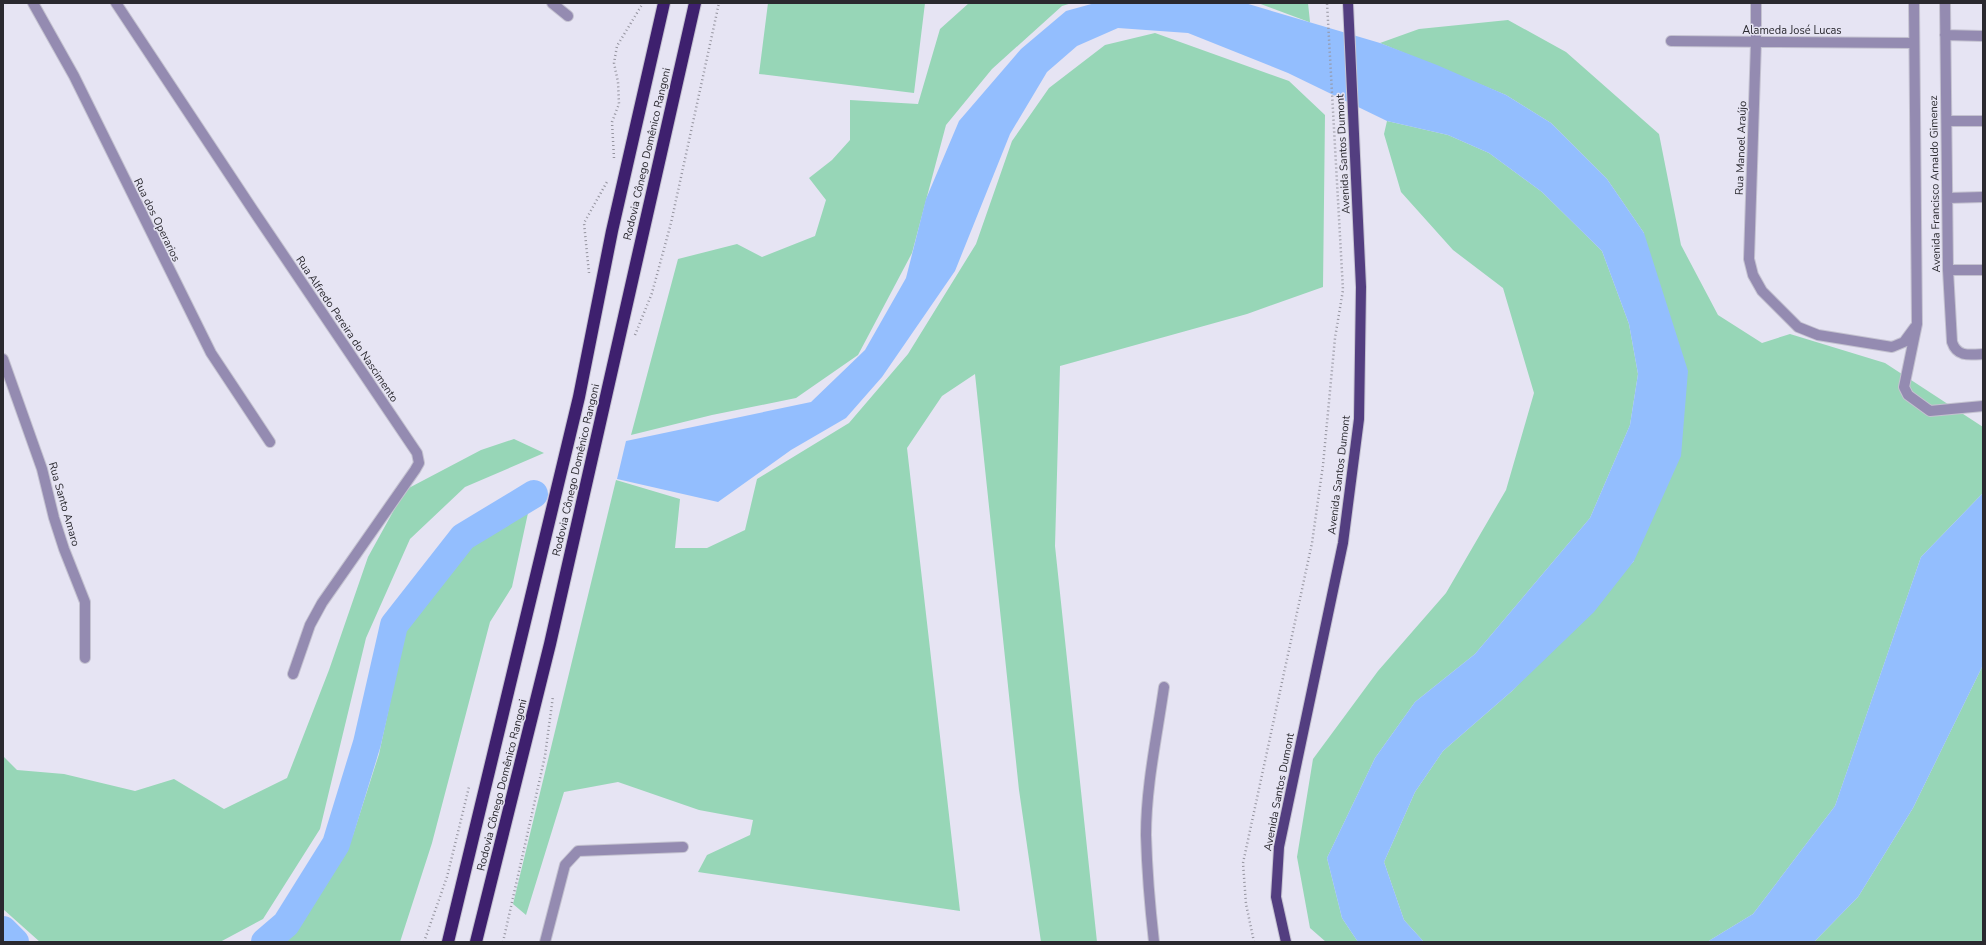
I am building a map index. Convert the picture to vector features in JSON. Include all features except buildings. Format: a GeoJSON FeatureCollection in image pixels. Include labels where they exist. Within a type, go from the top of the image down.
{"type":"FeatureCollection","features":[{"type":"Feature","properties":{"kind":"highway","name":"Rodovia Cônego Domênico Rangoni"},"geometry":{"type":"LineString","coordinates":[[448,942],[579,397],[612,231],[664,3]]}},
{"type":"Feature","properties":{"kind":"highway","name":"Rodovia Cônego Domênico Rangoni"},"geometry":{"type":"LineString","coordinates":[[476,942],[550,644],[605,403],[629,288],[695,3]]}},
{"type":"Feature","properties":{"kind":"main road","name":"Avenida Santos Dumont"},"geometry":{"type":"LineString","coordinates":[[1286,942],[1276,897],[1279,847],[1343,543],[1359,420],[1361,287],[1348,3]]}},
{"type":"Feature","properties":{"kind":"street","name":"Rua dos Operarios"},"geometry":{"type":"LineString","coordinates":[[33,3],[74,76],[211,353],[270,442]]}},
{"type":"Feature","properties":{"kind":"street","name":"Rua Alfredo Pereira do Nascimento"},"geometry":{"type":"LineString","coordinates":[[116,3],[253,210],[417,453],[419,463],[415,470],[322,603],[310,625],[293,674]]}},
{"type":"Feature","properties":{"kind":"street"},"geometry":{"type":"LineString","coordinates":[[552,3],[568,16]]}},
{"type":"Feature","properties":{"kind":"street","name":"Rua Manoel Araújo"},"geometry":{"type":"LineString","coordinates":[[1756,3],[1749,259],[1753,275],[1762,291],[1798,327],[1818,335],[1892,347],[1904,342],[1917,324]]}},
{"type":"Feature","properties":{"kind":"street","name":"Avenida Francisco Arnaldo Gimenez"},"geometry":{"type":"LineString","coordinates":[[1914,3],[1913,43],[1917,324],[1904,387],[1908,395],[1930,411],[1983,406]]}},
{"type":"Feature","properties":{"kind":"street","name":"Avenida Francisco Arnaldo Gimenez"},"geometry":{"type":"LineString","coordinates":[[1945,3],[1948,270],[1952,342],[1954,349],[1959,353],[1968,355],[1983,354]]}},
{"type":"Feature","properties":{"kind":"street"},"geometry":{"type":"LineString","coordinates":[[1945,35],[1983,36]]}},
{"type":"Feature","properties":{"kind":"street","name":"Alameda José Lucas"},"geometry":{"type":"LineString","coordinates":[[1671,41],[1913,43]]}},
{"type":"Feature","properties":{"kind":"street"},"geometry":{"type":"LineString","coordinates":[[1947,122],[1983,121]]}},
{"type":"Feature","properties":{"kind":"street"},"geometry":{"type":"LineString","coordinates":[[1948,198],[1983,197]]}},
{"type":"Feature","properties":{"kind":"street"},"geometry":{"type":"LineString","coordinates":[[1948,270],[1983,270]]}},
{"type":"Feature","properties":{"kind":"street","name":"Rua Santo Amaro"},"geometry":{"type":"LineString","coordinates":[[3,359],[42,469],[54,518],[64,549],[85,602],[85,658]]}},
{"type":"Feature","properties":{"kind":"street"},"geometry":{"type":"LineString","coordinates":[[1154,942],[1149,903],[1146,834],[1151,776],[1164,687]]}},
{"type":"Feature","properties":{"kind":"street"},"geometry":{"type":"LineString","coordinates":[[545,942],[565,865],[578,851],[683,847]]}},
{"type":"Feature","properties":{"kind":"path"},"geometry":{"type":"LineString","coordinates":[[612,163],[612,122],[619,104],[618,82],[614,63],[617,46],[643,3]]}},
{"type":"Feature","properties":{"kind":"path"},"geometry":{"type":"LineString","coordinates":[[635,336],[652,293],[671,223],[718,3]]}},
{"type":"Feature","properties":{"kind":"path"},"geometry":{"type":"LineString","coordinates":[[1254,942],[1246,904],[1243,863],[1312,543],[1323,465],[1335,338],[1343,290],[1327,3]]}},
{"type":"Feature","properties":{"kind":"path"},"geometry":{"type":"LineString","coordinates":[[589,276],[584,223],[608,181],[609,175]]}},
{"type":"Feature","properties":{"kind":"path"},"geometry":{"type":"LineString","coordinates":[[503,942],[545,756],[554,688]]}},
{"type":"Feature","properties":{"kind":"path"},"geometry":{"type":"LineString","coordinates":[[424,942],[447,877],[470,784]]}},
{"type":"Feature","properties":{"kind":"green space"},"geometry":{"type":"Polygon","coordinates":[[[768,3],[925,3],[914,93],[759,74],[768,3]]]}},
{"type":"Feature","properties":{"kind":"green space"},"geometry":{"type":"Polygon","coordinates":[[[969,3],[1072,3],[1062,6],[992,69],[946,125],[912,253],[858,355],[796,398],[712,415],[631,435],[678,259],[737,244],[762,257],[815,236],[826,200],[809,178],[832,160],[850,140],[850,100],[918,104],[940,29],[969,3]]]}},
{"type":"Feature","properties":{"kind":"green space"},"geometry":{"type":"Polygon","coordinates":[[[1258,3],[1308,3],[1310,22],[1309,22],[1258,3]]]}},
{"type":"Feature","properties":{"kind":"green space"},"geometry":{"type":"Polygon","coordinates":[[[1508,20],[1566,52],[1659,134],[1681,245],[1718,315],[1762,343],[1790,334],[1885,363],[1983,427],[1983,493],[1921,557],[1835,806],[1753,914],[1707,942],[1424,942],[1404,920],[1384,862],[1415,792],[1443,751],[1512,691],[1634,561],[1644,233],[1607,179],[1551,123],[1506,95],[1380,43],[1419,29],[1508,20]]]}},
{"type":"Feature","properties":{"kind":"green space"},"geometry":{"type":"Polygon","coordinates":[[[1155,33],[1289,81],[1325,115],[1323,287],[1247,314],[1060,366],[1055,546],[1097,942],[1041,942],[1019,790],[975,374],[942,396],[907,448],[960,911],[698,872],[707,855],[750,835],[753,820],[699,810],[618,782],[564,792],[526,915],[513,904],[616,480],[680,499],[675,548],[707,548],[745,530],[757,479],[849,423],[908,354],[976,244],[1012,141],[1049,88],[1105,45],[1155,33]]]}},
{"type":"Feature","properties":{"kind":"green space"},"geometry":{"type":"Polygon","coordinates":[[[1387,121],[1448,135],[1489,153],[1542,192],[1602,251],[1629,324],[1638,374],[1630,425],[1590,518],[1475,654],[1415,702],[1375,758],[1327,858],[1342,918],[1358,942],[1326,942],[1310,928],[1297,857],[1313,759],[1378,671],[1446,593],[1506,490],[1534,393],[1503,288],[1453,250],[1401,192],[1384,134],[1387,121]]]}},
{"type":"Feature","properties":{"kind":"green space"},"geometry":{"type":"Polygon","coordinates":[[[514,439],[544,453],[465,487],[410,539],[366,638],[320,829],[263,919],[220,942],[40,942],[3,909],[3,756],[17,770],[64,774],[135,791],[174,779],[224,809],[287,778],[329,670],[368,557],[405,490],[481,450],[514,439]]]}},
{"type":"Feature","properties":{"kind":"green space"},"geometry":{"type":"Polygon","coordinates":[[[528,513],[512,587],[490,622],[432,843],[400,942],[283,942],[312,905],[353,835],[379,754],[405,632],[422,597],[459,547],[528,513]]]}},
{"type":"Feature","properties":{"kind":"green space"},"geometry":{"type":"Polygon","coordinates":[[[1983,665],[1983,942],[1814,942],[1858,897],[1913,808],[1983,665]]]}},
{"type":"Feature","properties":{"kind":"water"},"geometry":{"type":"Polygon","coordinates":[[[1095,3],[1245,3],[1380,43],[1437,65],[1506,95],[1551,123],[1607,179],[1644,233],[1688,371],[1681,456],[1634,561],[1594,612],[1512,691],[1443,751],[1415,792],[1384,862],[1404,920],[1424,942],[1358,942],[1342,918],[1327,858],[1375,758],[1415,702],[1475,654],[1590,518],[1630,425],[1638,374],[1629,324],[1602,251],[1542,192],[1489,153],[1448,135],[1387,121],[1288,73],[1188,33],[1118,28],[1077,46],[1047,72],[1010,134],[955,271],[882,377],[846,418],[791,450],[718,502],[617,479],[626,441],[811,402],[865,350],[906,278],[926,199],[959,121],[1021,49],[1066,11],[1095,3]]]}},
{"type":"Feature","properties":{"kind":"water"},"geometry":{"type":"Polygon","coordinates":[[[1983,493],[1983,665],[1913,808],[1858,897],[1814,942],[1707,942],[1753,914],[1835,806],[1921,557],[1983,493]]]}},
{"type":"Feature","properties":{"kind":"waterway"},"geometry":{"type":"LineString","coordinates":[[265,942],[286,924],[336,844],[367,743],[394,625],[463,537],[534,494]]}},
{"type":"Feature","properties":{"kind":"waterway"},"geometry":{"type":"LineString","coordinates":[[3,930],[15,942]]}}]}
